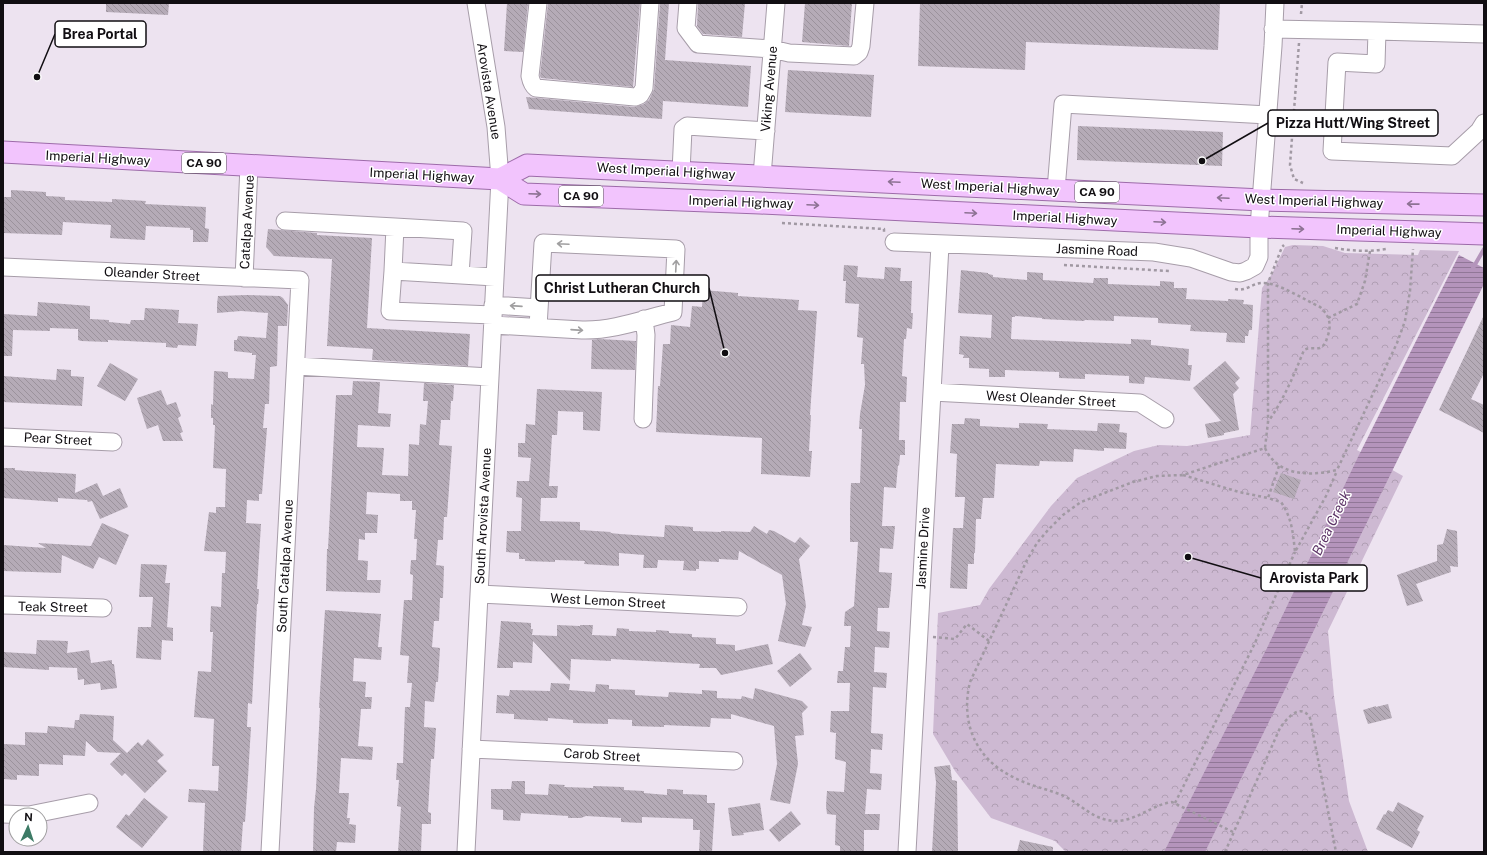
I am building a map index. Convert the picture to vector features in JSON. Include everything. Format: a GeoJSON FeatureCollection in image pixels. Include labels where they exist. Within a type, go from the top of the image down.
{"type":"FeatureCollection","features":[{"type":"Feature","properties":{"kind":"main road","name":"Imperial Highway"},"geometry":{"type":"LineString","coordinates":[[3,152],[500,180],[524,194],[760,203],[1259,227],[1484,234]]}},
{"type":"Feature","properties":{"kind":"main road","name":"West Imperial Highway"},"geometry":{"type":"LineString","coordinates":[[500,180],[527,165],[1262,200],[1484,205]]}},
{"type":"Feature","properties":{"kind":"main road"},"geometry":{"type":"LineString","coordinates":[[760,203],[762,176]]}},
{"type":"Feature","properties":{"kind":"street","name":"Arovista Avenue"},"geometry":{"type":"LineString","coordinates":[[476,3],[496,126],[500,180]]}},
{"type":"Feature","properties":{"kind":"street"},"geometry":{"type":"LineString","coordinates":[[538,3],[530,76],[533,86],[536,88],[635,97],[640,95],[644,88],[650,3]]}},
{"type":"Feature","properties":{"kind":"street"},"geometry":{"type":"LineString","coordinates":[[688,3],[686,28],[698,44],[772,49],[789,53],[854,56],[859,52],[861,46],[865,3]]}},
{"type":"Feature","properties":{"kind":"street","name":"Viking Avenue"},"geometry":{"type":"LineString","coordinates":[[762,176],[776,3]]}},
{"type":"Feature","properties":{"kind":"street"},"geometry":{"type":"LineString","coordinates":[[1259,227],[1275,3]]}},
{"type":"Feature","properties":{"kind":"street"},"geometry":{"type":"LineString","coordinates":[[1273,29],[1484,34]]}},
{"type":"Feature","properties":{"kind":"street"},"geometry":{"type":"LineString","coordinates":[[1377,31],[1376,64],[1337,62],[1332,151],[1452,156],[1479,131],[1484,123]]}},
{"type":"Feature","properties":{"kind":"street"},"geometry":{"type":"LineString","coordinates":[[1056,190],[1063,104],[1268,115]]}},
{"type":"Feature","properties":{"kind":"street"},"geometry":{"type":"LineString","coordinates":[[681,172],[683,129],[687,126],[766,131]]}},
{"type":"Feature","properties":{"kind":"street","name":"Catalpa Avenue"},"geometry":{"type":"LineString","coordinates":[[244,278],[249,166]]}},
{"type":"Feature","properties":{"kind":"street","name":"South Arovista Avenue"},"geometry":{"type":"LineString","coordinates":[[466,852],[500,180]]}},
{"type":"Feature","properties":{"kind":"street"},"geometry":{"type":"LineString","coordinates":[[285,221],[463,231],[460,275]]}},
{"type":"Feature","properties":{"kind":"street"},"geometry":{"type":"LineString","coordinates":[[395,227],[390,311],[493,315],[539,308]]}},
{"type":"Feature","properties":{"kind":"street","name":"Jasmine Road"},"geometry":{"type":"LineString","coordinates":[[894,242],[940,245],[1154,252],[1191,258],[1231,272],[1240,273],[1255,266],[1260,247],[1259,227]]}},
{"type":"Feature","properties":{"kind":"street"},"geometry":{"type":"LineString","coordinates":[[493,315],[538,327],[596,330],[673,312],[676,249],[543,243],[538,327]]}},
{"type":"Feature","properties":{"kind":"street","name":"Jasmine Drive"},"geometry":{"type":"LineString","coordinates":[[907,852],[940,245]]}},
{"type":"Feature","properties":{"kind":"street","name":"Oleander Street"},"geometry":{"type":"LineString","coordinates":[[3,267],[300,280]]}},
{"type":"Feature","properties":{"kind":"street"},"geometry":{"type":"LineString","coordinates":[[393,271],[495,277]]}},
{"type":"Feature","properties":{"kind":"street","name":"South Catalpa Avenue"},"geometry":{"type":"LineString","coordinates":[[270,852],[300,280]]}},
{"type":"Feature","properties":{"kind":"street"},"geometry":{"type":"LineString","coordinates":[[643,420],[646,335],[644,319]]}},
{"type":"Feature","properties":{"kind":"street"},"geometry":{"type":"LineString","coordinates":[[296,366],[490,377]]}},
{"type":"Feature","properties":{"kind":"street","name":"West Oleander Street"},"geometry":{"type":"LineString","coordinates":[[932,392],[1140,403],[1165,419]]}},
{"type":"Feature","properties":{"kind":"street","name":"Pear Street"},"geometry":{"type":"LineString","coordinates":[[3,437],[113,442]]}},
{"type":"Feature","properties":{"kind":"street","name":"West Lemon Street"},"geometry":{"type":"LineString","coordinates":[[479,594],[738,607]]}},
{"type":"Feature","properties":{"kind":"street","name":"Teak Street"},"geometry":{"type":"LineString","coordinates":[[3,606],[103,608]]}},
{"type":"Feature","properties":{"kind":"street","name":"Carob Street"},"geometry":{"type":"LineString","coordinates":[[471,749],[734,761]]}},
{"type":"Feature","properties":{"kind":"street"},"geometry":{"type":"LineString","coordinates":[[3,814],[29,815],[89,803]]}},
{"type":"Feature","properties":{"kind":"path"},"geometry":{"type":"LineString","coordinates":[[1285,244],[1282,247],[1268,283],[1268,422],[1266,448],[1268,454],[1279,466],[1301,474],[1337,470]]}},
{"type":"Feature","properties":{"kind":"path"},"geometry":{"type":"LineString","coordinates":[[1175,803],[1254,645],[1295,552],[1326,496],[1398,343],[1405,321],[1410,291],[1413,247]]}},
{"type":"Feature","properties":{"kind":"path"},"geometry":{"type":"LineString","coordinates":[[1328,318],[1356,304],[1365,281],[1370,251]]}},
{"type":"Feature","properties":{"kind":"path"},"geometry":{"type":"LineString","coordinates":[[1268,283],[1320,307],[1325,312],[1331,327],[1324,345],[1320,348],[1309,348],[1304,350],[1288,390],[1268,422]]}},
{"type":"Feature","properties":{"kind":"path"},"geometry":{"type":"LineString","coordinates":[[1233,832],[1175,803],[1162,804],[1130,819],[1114,821],[1104,820],[1091,815],[1064,796],[1015,778],[996,767],[976,743],[967,711],[968,693],[970,682],[1027,560],[1037,543],[1063,515],[1081,502],[1133,482],[1157,476],[1182,475],[1266,448]]}},
{"type":"Feature","properties":{"kind":"path"},"geometry":{"type":"LineString","coordinates":[[1268,498],[1279,466]]}},
{"type":"Feature","properties":{"kind":"path"},"geometry":{"type":"LineString","coordinates":[[1182,475],[1281,502],[1288,512],[1295,552]]}},
{"type":"Feature","properties":{"kind":"path"},"geometry":{"type":"LineString","coordinates":[[918,636],[955,639],[967,624],[989,641]]}},
{"type":"Feature","properties":{"kind":"path"},"geometry":{"type":"LineString","coordinates":[[1224,852],[1280,728],[1286,719],[1297,711],[1302,711],[1308,714],[1310,718],[1336,852]]}},
{"type":"Feature","properties":{"kind":"green space"},"geometry":{"type":"Polygon","coordinates":[[[1293,245],[1323,246],[1345,253],[1418,255],[1420,250],[1459,251],[1357,450],[1403,476],[1328,631],[1334,696],[1349,801],[1368,852],[1066,852],[1055,841],[991,818],[955,771],[933,734],[938,613],[980,605],[989,589],[1051,506],[1077,478],[1134,451],[1159,445],[1187,446],[1250,435],[1262,288],[1272,274],[1285,247],[1293,245]]]}},
{"type":"Feature","properties":{"kind":"water"},"geometry":{"type":"Polygon","coordinates":[[[1459,255],[1484,268],[1484,284],[1205,852],[1164,852],[1267,648],[1358,457],[1459,255]]]}},
{"type":"Feature","properties":{"kind":"building"},"geometry":{"type":"Polygon","coordinates":[[[106,3],[169,3],[168,15],[106,12],[106,3]]]}},
{"type":"Feature","properties":{"kind":"building"},"geometry":{"type":"Polygon","coordinates":[[[507,3],[528,3],[523,52],[504,51],[507,3]]]}},
{"type":"Feature","properties":{"kind":"building"},"geometry":{"type":"Polygon","coordinates":[[[548,3],[640,3],[633,87],[541,78],[548,3]]]}},
{"type":"Feature","properties":{"kind":"building"},"geometry":{"type":"Polygon","coordinates":[[[660,3],[669,3],[665,60],[751,66],[748,107],[663,101],[662,119],[529,109],[526,97],[634,107],[644,104],[649,100],[654,89],[660,3]]]}},
{"type":"Feature","properties":{"kind":"building"},"geometry":{"type":"Polygon","coordinates":[[[698,3],[745,3],[742,37],[703,34],[697,26],[698,3]]]}},
{"type":"Feature","properties":{"kind":"building"},"geometry":{"type":"Polygon","coordinates":[[[805,3],[852,3],[849,46],[802,42],[805,3]]]}},
{"type":"Feature","properties":{"kind":"building"},"geometry":{"type":"Polygon","coordinates":[[[920,3],[1220,3],[1218,50],[1026,42],[1025,70],[918,66],[920,3]]]}},
{"type":"Feature","properties":{"kind":"building"},"geometry":{"type":"Polygon","coordinates":[[[788,70],[874,75],[871,117],[785,112],[788,70]]]}},
{"type":"Feature","properties":{"kind":"building"},"geometry":{"type":"Polygon","coordinates":[[[1078,126],[1223,132],[1222,166],[1077,160],[1078,126]]]}},
{"type":"Feature","properties":{"kind":"building"},"geometry":{"type":"Polygon","coordinates":[[[11,190],[46,192],[46,196],[65,197],[65,200],[112,202],[112,199],[146,201],[145,204],[206,207],[205,228],[209,229],[208,242],[193,242],[193,230],[190,230],[190,228],[146,226],[145,240],[110,238],[111,225],[63,222],[62,235],[3,233],[3,197],[11,197],[11,190]]]}},
{"type":"Feature","properties":{"kind":"building"},"geometry":{"type":"Polygon","coordinates":[[[268,229],[317,233],[317,235],[372,238],[367,328],[470,334],[468,366],[372,360],[373,349],[327,346],[332,259],[274,256],[266,247],[268,229]]]}},
{"type":"Feature","properties":{"kind":"building"},"geometry":{"type":"Polygon","coordinates":[[[844,265],[858,266],[857,277],[884,279],[885,267],[901,268],[900,281],[912,281],[912,329],[907,328],[906,339],[904,339],[902,376],[907,377],[906,402],[900,402],[899,440],[905,440],[905,455],[900,455],[896,488],[884,487],[882,526],[895,526],[893,549],[880,548],[879,572],[892,573],[889,608],[878,608],[877,631],[890,632],[889,648],[875,647],[874,672],[887,673],[886,688],[873,687],[871,733],[883,734],[882,750],[871,749],[870,773],[882,774],[881,790],[867,789],[865,814],[880,814],[879,830],[864,830],[864,852],[840,852],[840,846],[835,845],[836,815],[827,814],[826,806],[827,791],[844,792],[846,762],[835,759],[836,733],[830,732],[831,711],[849,711],[850,683],[837,683],[838,671],[843,671],[845,647],[850,647],[851,626],[844,626],[845,612],[854,606],[858,542],[850,542],[851,483],[860,483],[862,429],[859,429],[865,385],[864,364],[861,364],[863,338],[857,337],[859,304],[845,303],[846,281],[843,281],[844,265]]]}},
{"type":"Feature","properties":{"kind":"building"},"geometry":{"type":"Polygon","coordinates":[[[961,270],[988,273],[993,275],[993,277],[1027,280],[1027,272],[1043,273],[1043,280],[1093,283],[1094,278],[1108,278],[1108,284],[1160,286],[1160,281],[1174,282],[1174,288],[1187,288],[1186,299],[1228,301],[1228,299],[1244,300],[1243,304],[1253,305],[1252,330],[1249,330],[1248,336],[1245,336],[1245,343],[1226,342],[1227,333],[1190,331],[1191,325],[1158,323],[1158,318],[1114,316],[1114,321],[1084,321],[1015,316],[1012,317],[1011,339],[1131,344],[1131,339],[1151,340],[1151,345],[1189,349],[1188,365],[1192,365],[1190,381],[1145,377],[1144,384],[1129,383],[1129,376],[1085,374],[1085,379],[1059,378],[1059,372],[1005,370],[1005,377],[989,377],[989,369],[969,368],[969,358],[963,358],[964,355],[959,354],[960,336],[991,338],[992,315],[958,313],[961,270]]]}},
{"type":"Feature","properties":{"kind":"building"},"geometry":{"type":"Polygon","coordinates":[[[703,290],[738,293],[738,296],[799,300],[798,310],[817,311],[810,415],[809,451],[812,451],[810,477],[761,474],[762,438],[656,432],[658,386],[660,386],[663,344],[670,344],[671,325],[690,327],[692,306],[702,307],[703,290]]]}},
{"type":"Feature","properties":{"kind":"building"},"geometry":{"type":"Polygon","coordinates":[[[218,296],[280,296],[283,298],[288,305],[287,326],[278,326],[277,366],[270,367],[269,404],[265,404],[263,428],[267,428],[262,494],[259,494],[259,501],[247,500],[246,523],[261,524],[257,589],[259,589],[252,704],[248,703],[247,727],[251,727],[247,794],[241,852],[203,852],[205,803],[188,802],[189,789],[218,791],[219,766],[212,766],[214,719],[194,717],[198,671],[211,672],[213,632],[210,632],[211,606],[221,607],[222,573],[225,573],[226,552],[204,551],[209,512],[216,513],[216,507],[225,507],[226,469],[213,468],[215,425],[213,425],[213,418],[211,418],[211,404],[213,405],[214,371],[228,372],[228,378],[254,379],[256,355],[252,355],[252,353],[234,351],[234,340],[237,340],[238,336],[266,338],[268,313],[241,311],[217,313],[217,304],[218,296]]]}},
{"type":"Feature","properties":{"kind":"building"},"geometry":{"type":"Polygon","coordinates":[[[38,302],[90,306],[90,319],[109,320],[109,322],[130,324],[131,320],[144,320],[145,308],[179,310],[178,323],[198,324],[196,346],[178,345],[177,348],[166,347],[166,343],[108,340],[108,342],[81,341],[78,340],[78,329],[50,328],[50,331],[13,330],[12,356],[3,356],[3,314],[37,316],[38,302]]]}},
{"type":"Feature","properties":{"kind":"building"},"geometry":{"type":"Polygon","coordinates":[[[1484,315],[1484,373],[1471,399],[1484,405],[1484,433],[1439,410],[1484,315]]]}},
{"type":"Feature","properties":{"kind":"building"},"geometry":{"type":"Polygon","coordinates":[[[592,340],[636,341],[635,370],[591,369],[592,340]]]}},
{"type":"Feature","properties":{"kind":"building"},"geometry":{"type":"Polygon","coordinates":[[[1225,361],[1240,378],[1235,383],[1239,388],[1233,394],[1239,430],[1208,438],[1205,424],[1221,421],[1193,388],[1225,361]]]}},
{"type":"Feature","properties":{"kind":"building"},"geometry":{"type":"Polygon","coordinates":[[[110,363],[138,379],[125,401],[97,386],[110,363]]]}},
{"type":"Feature","properties":{"kind":"building"},"geometry":{"type":"Polygon","coordinates":[[[57,369],[71,370],[71,376],[84,377],[82,406],[3,402],[3,376],[56,380],[57,369]]]}},
{"type":"Feature","properties":{"kind":"building"},"geometry":{"type":"Polygon","coordinates":[[[353,381],[380,382],[378,413],[391,414],[390,427],[358,425],[357,447],[384,448],[382,475],[408,476],[409,444],[419,445],[420,424],[426,425],[428,401],[423,401],[424,383],[454,385],[450,420],[441,420],[439,445],[452,446],[447,517],[444,517],[443,540],[438,540],[436,565],[444,566],[443,598],[440,598],[439,621],[434,621],[432,647],[440,648],[438,682],[436,682],[434,702],[425,701],[424,727],[436,728],[434,759],[431,759],[428,812],[431,813],[431,824],[422,824],[421,852],[398,852],[401,807],[397,806],[399,780],[396,780],[397,763],[403,763],[405,707],[410,707],[412,683],[407,683],[409,656],[400,655],[404,600],[412,600],[413,575],[410,574],[411,560],[416,560],[417,539],[414,539],[416,510],[412,510],[412,501],[400,501],[400,494],[367,492],[366,514],[378,515],[377,533],[365,533],[365,540],[359,539],[358,560],[368,561],[367,580],[381,580],[380,593],[326,591],[336,395],[352,395],[353,381]]]}},
{"type":"Feature","properties":{"kind":"building"},"geometry":{"type":"Polygon","coordinates":[[[537,389],[602,392],[600,431],[583,430],[583,412],[558,411],[557,435],[552,435],[549,486],[558,486],[557,498],[541,498],[540,521],[580,522],[580,530],[664,537],[665,525],[693,527],[693,531],[721,532],[750,532],[754,526],[767,534],[769,530],[774,531],[795,543],[800,537],[810,546],[799,559],[806,606],[802,625],[812,627],[805,647],[778,641],[786,604],[782,575],[739,551],[738,560],[719,559],[719,562],[699,561],[699,569],[696,569],[696,571],[683,570],[684,561],[658,560],[657,568],[643,568],[644,555],[619,553],[619,566],[584,564],[585,561],[525,561],[525,559],[519,559],[519,553],[506,552],[507,531],[521,531],[522,498],[516,497],[517,481],[529,481],[531,458],[518,457],[518,443],[525,443],[526,424],[535,425],[537,389]]]}},
{"type":"Feature","properties":{"kind":"building"},"geometry":{"type":"Polygon","coordinates":[[[161,390],[167,405],[176,402],[181,416],[178,418],[183,432],[180,433],[183,441],[163,441],[158,425],[147,429],[137,398],[161,390]]]}},
{"type":"Feature","properties":{"kind":"building"},"geometry":{"type":"Polygon","coordinates":[[[965,418],[980,419],[980,426],[1019,428],[1019,423],[1048,424],[1047,429],[1097,431],[1098,423],[1120,424],[1119,432],[1127,433],[1126,449],[1104,448],[1104,451],[1074,449],[1073,462],[1040,461],[1039,466],[996,464],[994,498],[983,498],[981,519],[976,519],[974,564],[968,564],[967,589],[950,588],[953,528],[963,528],[965,497],[955,497],[957,454],[950,453],[952,424],[964,424],[965,418]]]}},
{"type":"Feature","properties":{"kind":"building"},"geometry":{"type":"Polygon","coordinates":[[[3,468],[76,474],[75,493],[97,483],[103,496],[120,488],[128,507],[100,519],[92,501],[88,502],[87,500],[58,498],[58,502],[3,498],[3,468]]]}},
{"type":"Feature","properties":{"kind":"building"},"geometry":{"type":"Polygon","coordinates":[[[1281,473],[1301,480],[1294,499],[1273,492],[1281,473]]]}},
{"type":"Feature","properties":{"kind":"building"},"geometry":{"type":"Polygon","coordinates":[[[102,523],[129,535],[116,565],[99,557],[93,569],[62,555],[61,573],[3,571],[3,545],[46,548],[38,543],[91,546],[102,523]]]}},
{"type":"Feature","properties":{"kind":"building"},"geometry":{"type":"Polygon","coordinates":[[[1447,529],[1457,531],[1458,567],[1450,566],[1451,572],[1416,584],[1423,601],[1407,606],[1397,575],[1437,561],[1437,545],[1443,544],[1447,529]]]}},
{"type":"Feature","properties":{"kind":"building"},"geometry":{"type":"Polygon","coordinates":[[[141,564],[167,565],[165,583],[170,583],[167,627],[173,628],[173,641],[162,640],[161,660],[136,658],[138,627],[151,627],[153,597],[139,597],[141,564]]]}},
{"type":"Feature","properties":{"kind":"building"},"geometry":{"type":"Polygon","coordinates":[[[325,610],[381,614],[378,647],[382,647],[381,660],[354,658],[353,681],[366,682],[365,697],[372,697],[371,709],[361,709],[358,746],[373,747],[372,760],[341,758],[339,793],[349,793],[347,818],[350,818],[349,824],[356,825],[355,843],[337,842],[336,852],[313,852],[314,808],[325,610]]]}},
{"type":"Feature","properties":{"kind":"building"},"geometry":{"type":"Polygon","coordinates":[[[501,621],[531,623],[531,629],[533,629],[532,635],[557,636],[557,625],[593,625],[592,635],[616,636],[617,628],[629,629],[629,631],[669,631],[669,633],[692,634],[692,637],[716,638],[716,644],[735,645],[735,651],[768,644],[773,664],[721,675],[716,668],[699,668],[700,664],[611,659],[611,661],[571,659],[570,681],[533,641],[532,663],[513,662],[513,668],[497,668],[501,621]]]}},
{"type":"Feature","properties":{"kind":"building"},"geometry":{"type":"Polygon","coordinates":[[[37,640],[68,641],[67,653],[89,650],[91,663],[112,660],[112,664],[114,664],[117,688],[101,690],[100,683],[84,685],[84,679],[78,680],[77,668],[49,667],[49,670],[3,667],[3,652],[36,654],[37,640]]]}},
{"type":"Feature","properties":{"kind":"building"},"geometry":{"type":"Polygon","coordinates":[[[800,653],[812,669],[790,687],[777,671],[800,653]]]}},
{"type":"Feature","properties":{"kind":"building"},"geometry":{"type":"Polygon","coordinates":[[[551,683],[570,684],[569,690],[595,692],[596,684],[609,685],[609,689],[635,690],[635,695],[668,697],[669,692],[702,694],[702,690],[717,691],[717,698],[741,699],[742,696],[753,699],[755,688],[802,701],[808,707],[802,713],[804,735],[795,736],[798,764],[790,804],[770,800],[777,764],[774,726],[731,714],[731,719],[711,718],[710,727],[664,725],[664,727],[632,726],[632,720],[608,719],[608,724],[573,723],[573,720],[548,718],[548,721],[514,719],[514,714],[496,713],[497,695],[509,696],[510,690],[550,691],[551,683]]]}},
{"type":"Feature","properties":{"kind":"building"},"geometry":{"type":"Polygon","coordinates":[[[1388,704],[1392,718],[1368,724],[1363,710],[1388,704]]]}},
{"type":"Feature","properties":{"kind":"building"},"geometry":{"type":"Polygon","coordinates":[[[80,714],[114,716],[113,740],[127,753],[138,742],[142,746],[148,739],[164,755],[157,761],[167,771],[145,793],[125,773],[122,776],[110,764],[121,753],[98,752],[86,741],[85,756],[63,755],[63,765],[39,764],[39,776],[17,775],[17,780],[3,779],[3,744],[25,745],[25,732],[47,733],[48,726],[74,728],[75,720],[79,720],[80,714]]]}},
{"type":"Feature","properties":{"kind":"building"},"geometry":{"type":"Polygon","coordinates":[[[950,765],[952,780],[957,781],[958,852],[932,852],[936,782],[934,767],[950,765]]]}},
{"type":"Feature","properties":{"kind":"building"},"geometry":{"type":"Polygon","coordinates":[[[512,781],[525,781],[525,794],[548,795],[549,784],[565,785],[564,787],[624,787],[624,790],[644,791],[644,793],[667,795],[667,789],[683,790],[683,794],[707,795],[707,803],[715,803],[712,852],[699,852],[700,830],[693,830],[693,819],[642,817],[642,823],[621,822],[621,818],[586,816],[581,818],[568,818],[568,816],[521,813],[520,821],[503,820],[503,810],[491,809],[491,789],[511,789],[512,781]]]}},
{"type":"Feature","properties":{"kind":"building"},"geometry":{"type":"Polygon","coordinates":[[[144,798],[168,817],[142,848],[116,827],[126,814],[129,816],[144,798]]]}},
{"type":"Feature","properties":{"kind":"building"},"geometry":{"type":"Polygon","coordinates":[[[1398,802],[1424,816],[1417,830],[1420,832],[1412,848],[1376,829],[1384,814],[1385,815],[1388,810],[1393,812],[1398,802]]]}},
{"type":"Feature","properties":{"kind":"building"},"geometry":{"type":"Polygon","coordinates":[[[760,803],[764,830],[743,833],[744,835],[732,836],[728,808],[760,803]]]}},
{"type":"Feature","properties":{"kind":"building"},"geometry":{"type":"Polygon","coordinates":[[[791,811],[801,824],[779,842],[769,830],[791,811]]]}},
{"type":"Feature","properties":{"kind":"building"},"geometry":{"type":"Polygon","coordinates":[[[1020,840],[1053,847],[1053,852],[1017,852],[1020,840]]]}},
{"type":"Feature","properties":{"kind":"waterway","name":"Brea Creek"},"geometry":{"type":"LineString","coordinates":[[1473,268],[1484,249]]}},
{"type":"Feature","properties":{"kind":"place","name":"Brea Portal"},"geometry":{"type":"Point","coordinates":[37,77]}},
{"type":"Feature","properties":{"kind":"place","name":"Pizza Hutt/Wing Street"},"geometry":{"type":"Point","coordinates":[1202,161]}},
{"type":"Feature","properties":{"kind":"place","name":"Christ Lutheran Church"},"geometry":{"type":"Point","coordinates":[725,353]}},
{"type":"Feature","properties":{"kind":"place","name":"Arovista Park"},"geometry":{"type":"Point","coordinates":[1188,557]}}]}
